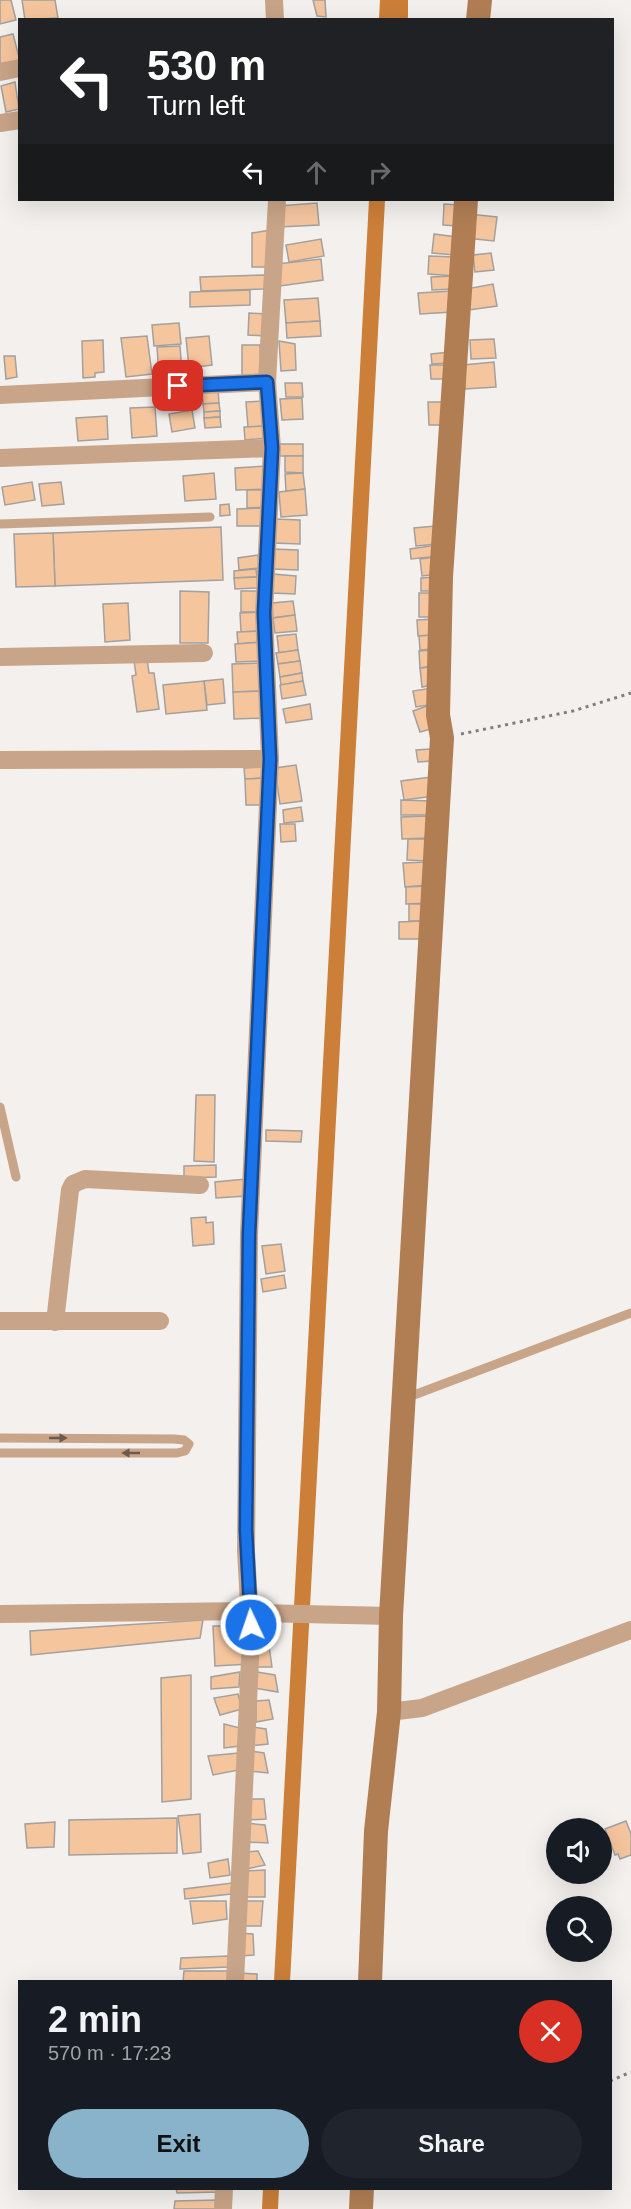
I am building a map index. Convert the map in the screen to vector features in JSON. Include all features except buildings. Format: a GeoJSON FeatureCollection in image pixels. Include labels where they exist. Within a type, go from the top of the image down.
{"type":"FeatureCollection","features":[{"type":"Feature","properties":{"kind":"street"},"geometry":{"type":"LineString","coordinates":[[274,0],[275,18]]}},
{"type":"Feature","properties":{"kind":"street"},"geometry":{"type":"LineString","coordinates":[[478,18],[480,0]]}},
{"type":"Feature","properties":{"kind":"street"},"geometry":{"type":"LineString","coordinates":[[0,72],[18,68]]}},
{"type":"Feature","properties":{"kind":"street"},"geometry":{"type":"LineString","coordinates":[[0,123],[18,120]]}},
{"type":"Feature","properties":{"kind":"street"},"geometry":{"type":"LineString","coordinates":[[235,1980],[254,1612],[246,1491],[249,1234],[270,759],[264,613],[272,448],[267,382],[277,201]]}},
{"type":"Feature","properties":{"kind":"street"},"geometry":{"type":"LineString","coordinates":[[370,1980],[376,1831],[389,1712],[382,1615],[404,1399],[442,738],[438,716],[441,577],[466,201]]}},
{"type":"Feature","properties":{"kind":"street"},"geometry":{"type":"LineString","coordinates":[[0,395],[267,382]]}},
{"type":"Feature","properties":{"kind":"street"},"geometry":{"type":"LineString","coordinates":[[0,458],[272,448]]}},
{"type":"Feature","properties":{"kind":"street"},"geometry":{"type":"LineString","coordinates":[[0,657],[204,654]]}},
{"type":"Feature","properties":{"kind":"street"},"geometry":{"type":"LineString","coordinates":[[0,760],[270,759]]}},
{"type":"Feature","properties":{"kind":"street"},"geometry":{"type":"LineString","coordinates":[[55,1322],[70,1190],[73,1184],[85,1179],[201,1185]]}},
{"type":"Feature","properties":{"kind":"street"},"geometry":{"type":"LineString","coordinates":[[0,1321],[160,1321]]}},
{"type":"Feature","properties":{"kind":"street"},"geometry":{"type":"LineString","coordinates":[[0,1614],[254,1612],[382,1615]]}},
{"type":"Feature","properties":{"kind":"street"},"geometry":{"type":"LineString","coordinates":[[389,1712],[422,1708],[631,1630]]}},
{"type":"Feature","properties":{"kind":"street"},"geometry":{"type":"LineString","coordinates":[[223,2209],[224,2190]]}},
{"type":"Feature","properties":{"kind":"street"},"geometry":{"type":"LineString","coordinates":[[361,2209],[362,2190]]}},
{"type":"Feature","properties":{"kind":"lane"},"geometry":{"type":"LineString","coordinates":[[0,524],[210,518]]}},
{"type":"Feature","properties":{"kind":"lane"},"geometry":{"type":"LineString","coordinates":[[0,1107],[16,1177]]}},
{"type":"Feature","properties":{"kind":"lane"},"geometry":{"type":"LineString","coordinates":[[404,1399],[631,1313]]}},
{"type":"Feature","properties":{"kind":"lane"},"geometry":{"type":"LineString","coordinates":[[0,1438],[174,1439],[184,1440],[189,1444],[188,1448],[180,1453],[0,1453]]}},
{"type":"Feature","properties":{"kind":"path"},"geometry":{"type":"LineString","coordinates":[[442,738],[554,716],[631,693]]}},
{"type":"Feature","properties":{"kind":"path"},"geometry":{"type":"LineString","coordinates":[[612,2080],[631,2072]]}},
{"type":"Feature","properties":{"kind":"waterway"},"geometry":{"type":"LineString","coordinates":[[387,18],[388,0]]}},
{"type":"Feature","properties":{"kind":"waterway"},"geometry":{"type":"LineString","coordinates":[[394,0],[394,16]]}},
{"type":"Feature","properties":{"kind":"waterway"},"geometry":{"type":"LineString","coordinates":[[282,1980],[377,201]]}},
{"type":"Feature","properties":{"kind":"waterway"},"geometry":{"type":"LineString","coordinates":[[270,2209],[271,2190]]}},
{"type":"Feature","properties":{"kind":"route"},"geometry":{"type":"LineString","coordinates":[[178,386],[267,382],[272,448],[264,613],[269,687],[270,759],[249,1234],[246,1551],[251,1625]]}}]}
